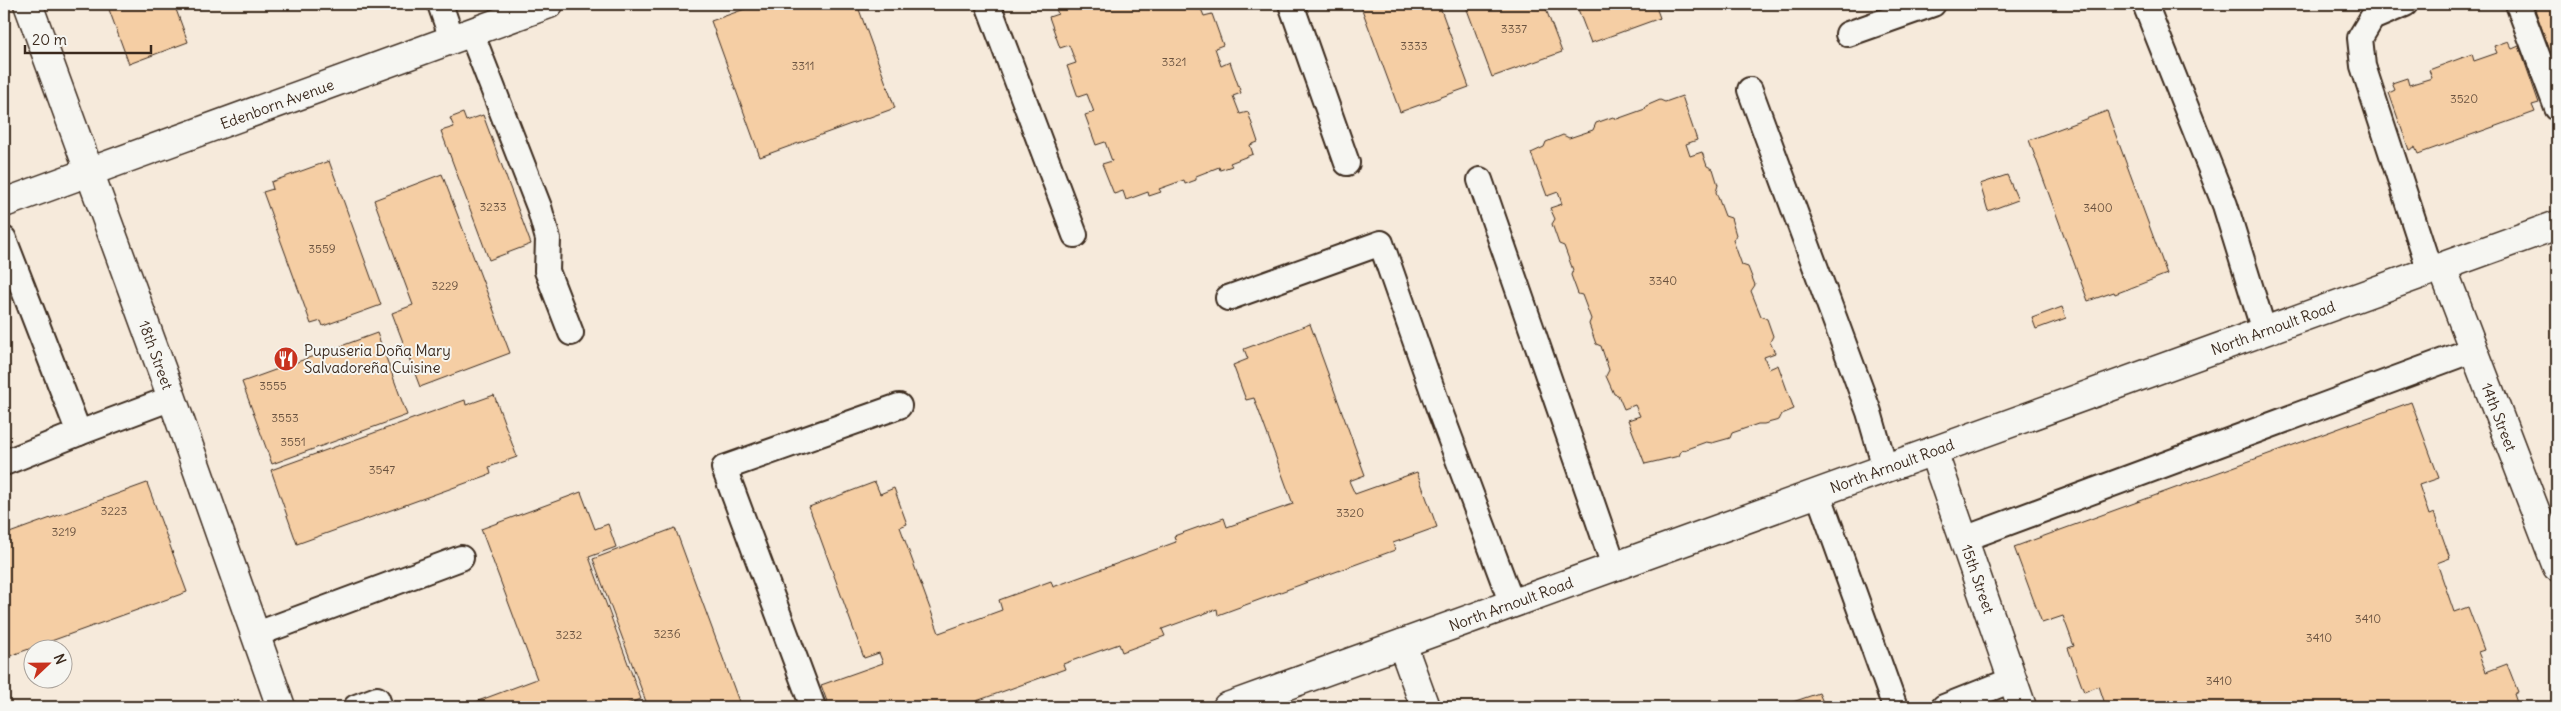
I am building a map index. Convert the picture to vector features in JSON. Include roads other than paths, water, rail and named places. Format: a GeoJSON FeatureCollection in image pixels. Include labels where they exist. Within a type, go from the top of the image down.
{"type":"FeatureCollection","features":[{"type":"Feature","properties":{"kind":"street","name":"18th Street"},"geometry":{"type":"LineString","coordinates":[[28,4],[257,634],[281,707]]}},
{"type":"Feature","properties":{"kind":"street","name":"Edenborn Avenue"},"geometry":{"type":"LineString","coordinates":[[4,203],[549,4]]}},
{"type":"Feature","properties":{"kind":"street","name":"North Arnoult Road"},"geometry":{"type":"LineString","coordinates":[[1227,707],[2557,224]]}},
{"type":"Feature","properties":{"kind":"street","name":"14th Street"},"geometry":{"type":"LineString","coordinates":[[2436,269],[2473,350],[2557,567]]}},
{"type":"Feature","properties":{"kind":"street","name":"15th Street"},"geometry":{"type":"LineString","coordinates":[[1934,450],[2022,707]]}},
{"type":"Feature","properties":{"kind":"street"},"geometry":{"type":"LineString","coordinates":[[1402,644],[1425,707]]}},
{"type":"Feature","properties":{"kind":"lane"},"geometry":{"type":"LineString","coordinates":[[440,4],[462,36],[539,207],[548,239],[547,271],[571,332]]}},
{"type":"Feature","properties":{"kind":"lane"},"geometry":{"type":"LineString","coordinates":[[988,4],[1075,235]]}},
{"type":"Feature","properties":{"kind":"lane"},"geometry":{"type":"LineString","coordinates":[[1292,4],[1348,163]]}},
{"type":"Feature","properties":{"kind":"lane"},"geometry":{"type":"LineString","coordinates":[[1848,34],[1933,4]]}},
{"type":"Feature","properties":{"kind":"lane"},"geometry":{"type":"LineString","coordinates":[[2145,4],[2225,205],[2264,331]]}},
{"type":"Feature","properties":{"kind":"lane"},"geometry":{"type":"LineString","coordinates":[[2405,4],[2372,18],[2360,38],[2363,66],[2436,269]]}},
{"type":"Feature","properties":{"kind":"lane"},"geometry":{"type":"LineString","coordinates":[[2518,4],[2557,108]]}},
{"type":"Feature","properties":{"kind":"lane"},"geometry":{"type":"LineString","coordinates":[[1750,90],[1869,412],[1885,468]]}},
{"type":"Feature","properties":{"kind":"lane"},"geometry":{"type":"LineString","coordinates":[[1480,180],[1614,566]]}},
{"type":"Feature","properties":{"kind":"lane"},"geometry":{"type":"LineString","coordinates":[[4,238],[79,433]]}},
{"type":"Feature","properties":{"kind":"lane"},"geometry":{"type":"LineString","coordinates":[[1228,298],[1381,243],[1438,406],[1512,604]]}},
{"type":"Feature","properties":{"kind":"lane"},"geometry":{"type":"LineString","coordinates":[[1964,539],[2473,350]]}},
{"type":"Feature","properties":{"kind":"lane"},"geometry":{"type":"LineString","coordinates":[[4,463],[172,398]]}},
{"type":"Feature","properties":{"kind":"lane"},"geometry":{"type":"LineString","coordinates":[[813,707],[724,468],[899,406]]}},
{"type":"Feature","properties":{"kind":"lane"},"geometry":{"type":"LineString","coordinates":[[1818,493],[1895,707]]}},
{"type":"Feature","properties":{"kind":"lane"},"geometry":{"type":"LineString","coordinates":[[257,634],[461,558]]}},
{"type":"Feature","properties":{"kind":"lane"},"geometry":{"type":"LineString","coordinates":[[1944,707],[2012,680]]}},
{"type":"Feature","properties":{"kind":"lane"},"geometry":{"type":"LineString","coordinates":[[356,707],[377,700],[380,707]]}},
{"type":"Feature","properties":{"kind":"place","name":"Pupuseria Doña Mary Salvadoreña Cuisine"},"geometry":{"type":"Point","coordinates":[286,359]}}]}
